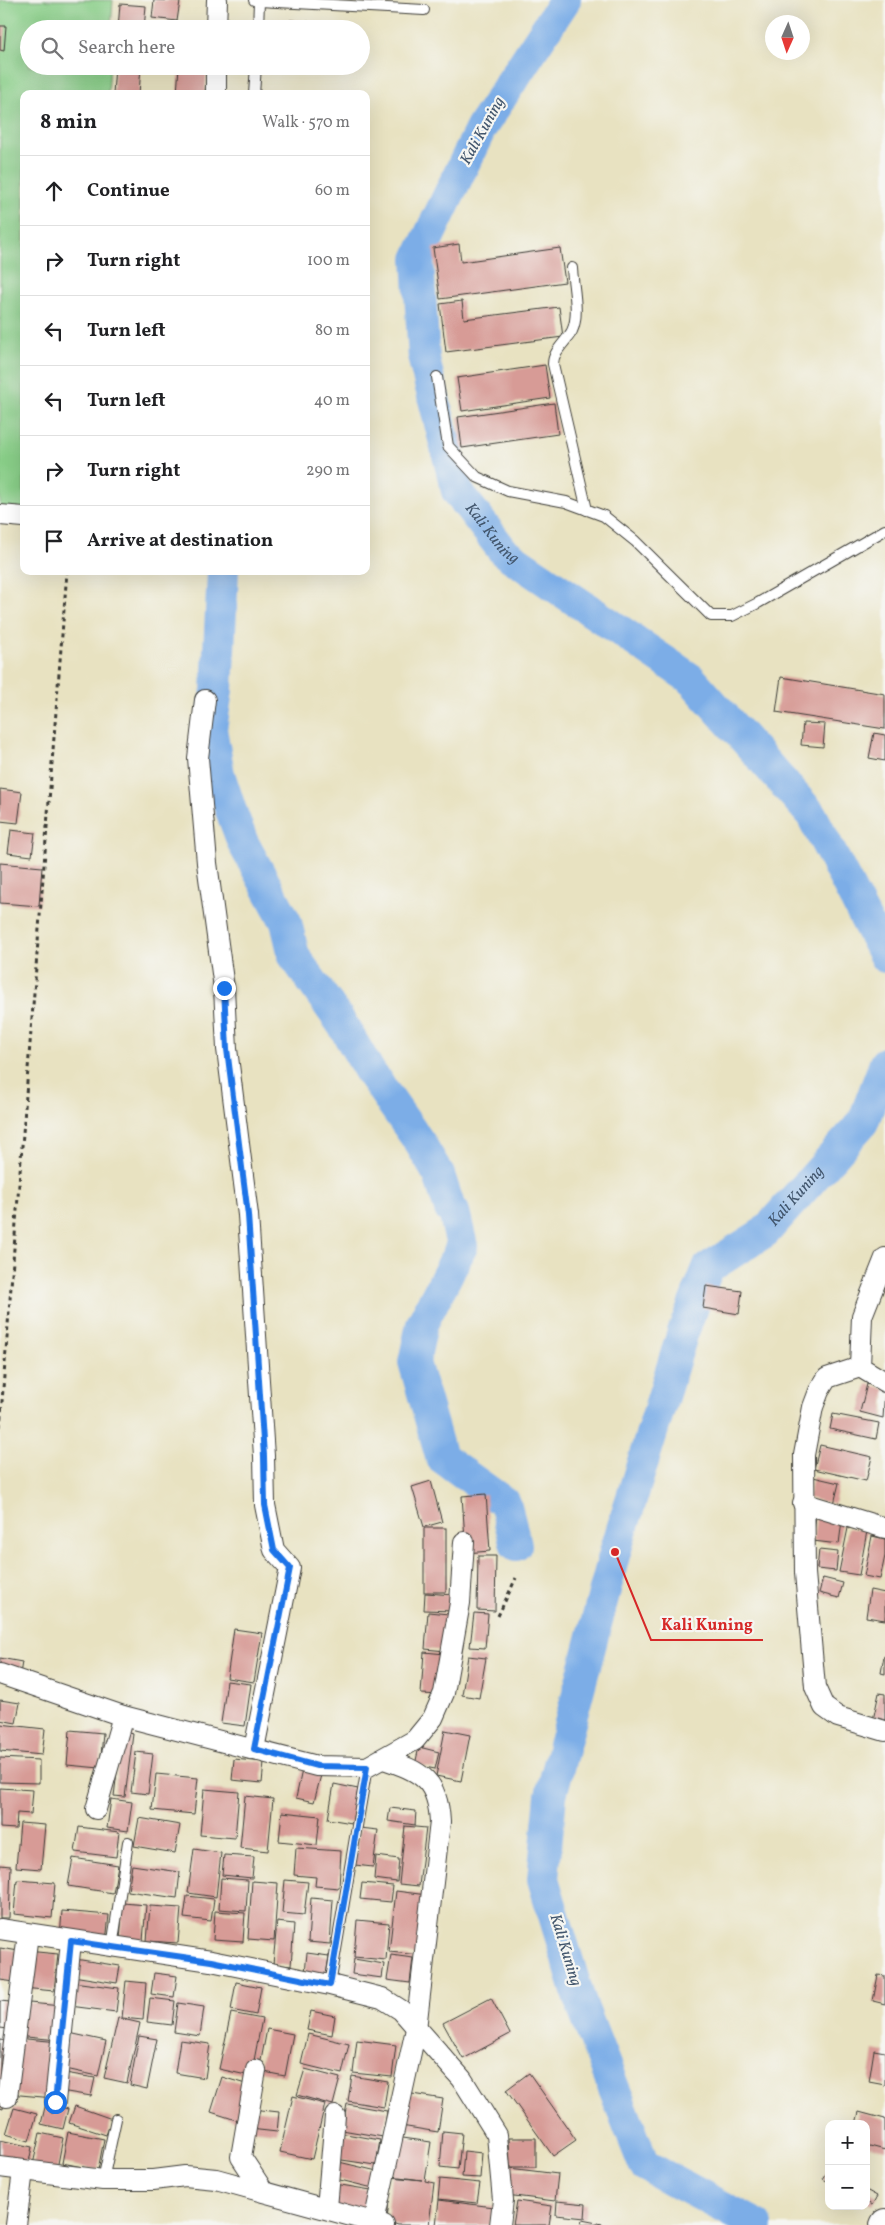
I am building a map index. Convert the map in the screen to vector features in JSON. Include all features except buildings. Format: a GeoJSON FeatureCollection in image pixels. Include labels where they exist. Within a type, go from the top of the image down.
{"type":"FeatureCollection","features":[{"type":"Feature","properties":{"kind":"street"},"geometry":{"type":"LineString","coordinates":[[216,20],[217,0]]}},
{"type":"Feature","properties":{"kind":"street"},"geometry":{"type":"LineString","coordinates":[[216,75],[216,90]]}},
{"type":"Feature","properties":{"kind":"street"},"geometry":{"type":"LineString","coordinates":[[0,515],[20,517]]}},
{"type":"Feature","properties":{"kind":"street"},"geometry":{"type":"LineString","coordinates":[[205,700],[198,758],[207,863],[224,988],[227,1049],[247,1197],[261,1406],[265,1505],[274,1550],[290,1568],[254,1749]]}},
{"type":"Feature","properties":{"kind":"street"},"geometry":{"type":"LineString","coordinates":[[860,1366],[862,1316],[885,1258]]}},
{"type":"Feature","properties":{"kind":"street"},"geometry":{"type":"LineString","coordinates":[[860,1366],[885,1382]]}},
{"type":"Feature","properties":{"kind":"street"},"geometry":{"type":"LineString","coordinates":[[860,1366],[827,1378],[819,1391],[813,1407],[804,1455],[805,1573],[815,1687],[824,1707],[838,1717],[885,1731]]}},
{"type":"Feature","properties":{"kind":"street"},"geometry":{"type":"LineString","coordinates":[[803,1503],[885,1528]]}},
{"type":"Feature","properties":{"kind":"street"},"geometry":{"type":"LineString","coordinates":[[376,1763],[416,1740],[433,1718],[444,1693],[460,1603],[464,1542]]}},
{"type":"Feature","properties":{"kind":"street"},"geometry":{"type":"LineString","coordinates":[[0,1674],[123,1716],[317,1766],[376,1763],[404,1766],[431,1783],[439,1801],[440,1822],[416,2029],[379,2223],[216,2179],[185,2176],[152,2180],[102,2180],[0,2167]]}},
{"type":"Feature","properties":{"kind":"street"},"geometry":{"type":"LineString","coordinates":[[96,1809],[123,1716]]}},
{"type":"Feature","properties":{"kind":"street"},"geometry":{"type":"LineString","coordinates":[[0,1929],[211,1961],[330,1985],[382,1998],[401,2010],[462,2079],[497,2136],[503,2200],[500,2225]]}},
{"type":"Feature","properties":{"kind":"street"},"geometry":{"type":"LineString","coordinates":[[6,2096],[28,1934]]}},
{"type":"Feature","properties":{"kind":"street"},"geometry":{"type":"LineString","coordinates":[[55,2102],[71,1941]]}},
{"type":"Feature","properties":{"kind":"street"},"geometry":{"type":"LineString","coordinates":[[256,2070],[241,2158],[264,2192]]}},
{"type":"Feature","properties":{"kind":"street"},"geometry":{"type":"LineString","coordinates":[[327,2208],[335,2116]]}},
{"type":"Feature","properties":{"kind":"street"},"geometry":{"type":"LineString","coordinates":[[16,2225],[23,2171]]}},
{"type":"Feature","properties":{"kind":"lane"},"geometry":{"type":"LineString","coordinates":[[253,0],[424,10]]}},
{"type":"Feature","properties":{"kind":"lane"},"geometry":{"type":"LineString","coordinates":[[258,20],[259,0]]}},
{"type":"Feature","properties":{"kind":"lane"},"geometry":{"type":"LineString","coordinates":[[254,90],[255,75]]}},
{"type":"Feature","properties":{"kind":"lane"},"geometry":{"type":"LineString","coordinates":[[572,268],[575,319],[572,330],[555,354],[552,364],[586,510]]}},
{"type":"Feature","properties":{"kind":"lane"},"geometry":{"type":"LineString","coordinates":[[437,376],[448,446],[477,477],[508,491],[566,502],[604,516],[635,541],[711,616],[732,616],[749,608],[885,530]]}},
{"type":"Feature","properties":{"kind":"lane"},"geometry":{"type":"LineString","coordinates":[[330,1985],[376,1763]]}},
{"type":"Feature","properties":{"kind":"lane"},"geometry":{"type":"LineString","coordinates":[[112,1946],[128,1842]]}},
{"type":"Feature","properties":{"kind":"lane"},"geometry":{"type":"LineString","coordinates":[[102,2180],[116,2119]]}},
{"type":"Feature","properties":{"kind":"path"},"geometry":{"type":"LineString","coordinates":[[0,1428],[67,575]]}},
{"type":"Feature","properties":{"kind":"path"},"geometry":{"type":"LineString","coordinates":[[498,1616],[516,1578]]}},
{"type":"Feature","properties":{"kind":"green space"},"geometry":{"type":"Polygon","coordinates":[[[0,0],[113,0],[112,20],[20,20],[20,75],[109,75],[108,90],[20,90],[20,515],[0,513],[0,0]]]}},
{"type":"Feature","properties":{"kind":"waterway","name":"Kali Kuning"},"geometry":{"type":"LineString","coordinates":[[565,0],[481,128],[418,259],[424,360],[457,491],[504,552],[691,679],[811,814],[885,957]]}},
{"type":"Feature","properties":{"kind":"waterway"},"geometry":{"type":"LineString","coordinates":[[223,575],[217,690],[211,729],[219,774],[243,843],[286,922],[294,956],[342,1024],[370,1072],[420,1143],[439,1175],[450,1209],[454,1212],[462,1246],[422,1324],[414,1362],[441,1457],[505,1503],[516,1545]]}},
{"type":"Feature","properties":{"kind":"waterway","name":"Kali Kuning"},"geometry":{"type":"LineString","coordinates":[[757,2225],[644,2165],[580,2001],[543,1879],[551,1795],[615,1552],[683,1332],[708,1268],[765,1232],[863,1122],[885,1063]]}},
{"type":"Feature","properties":{"kind":"place","name":"Kali Kuning"},"geometry":{"type":"Point","coordinates":[615,1552]}},
{"type":"Feature","properties":{"kind":"route"},"geometry":{"type":"LineString","coordinates":[[55,2102],[71,1941],[211,1961],[330,1985],[367,1767],[317,1766],[254,1749],[267,1675],[290,1568],[274,1550],[265,1505],[264,1456],[254,1329],[248,1215],[245,1178],[227,1049],[224,988]]}}]}
